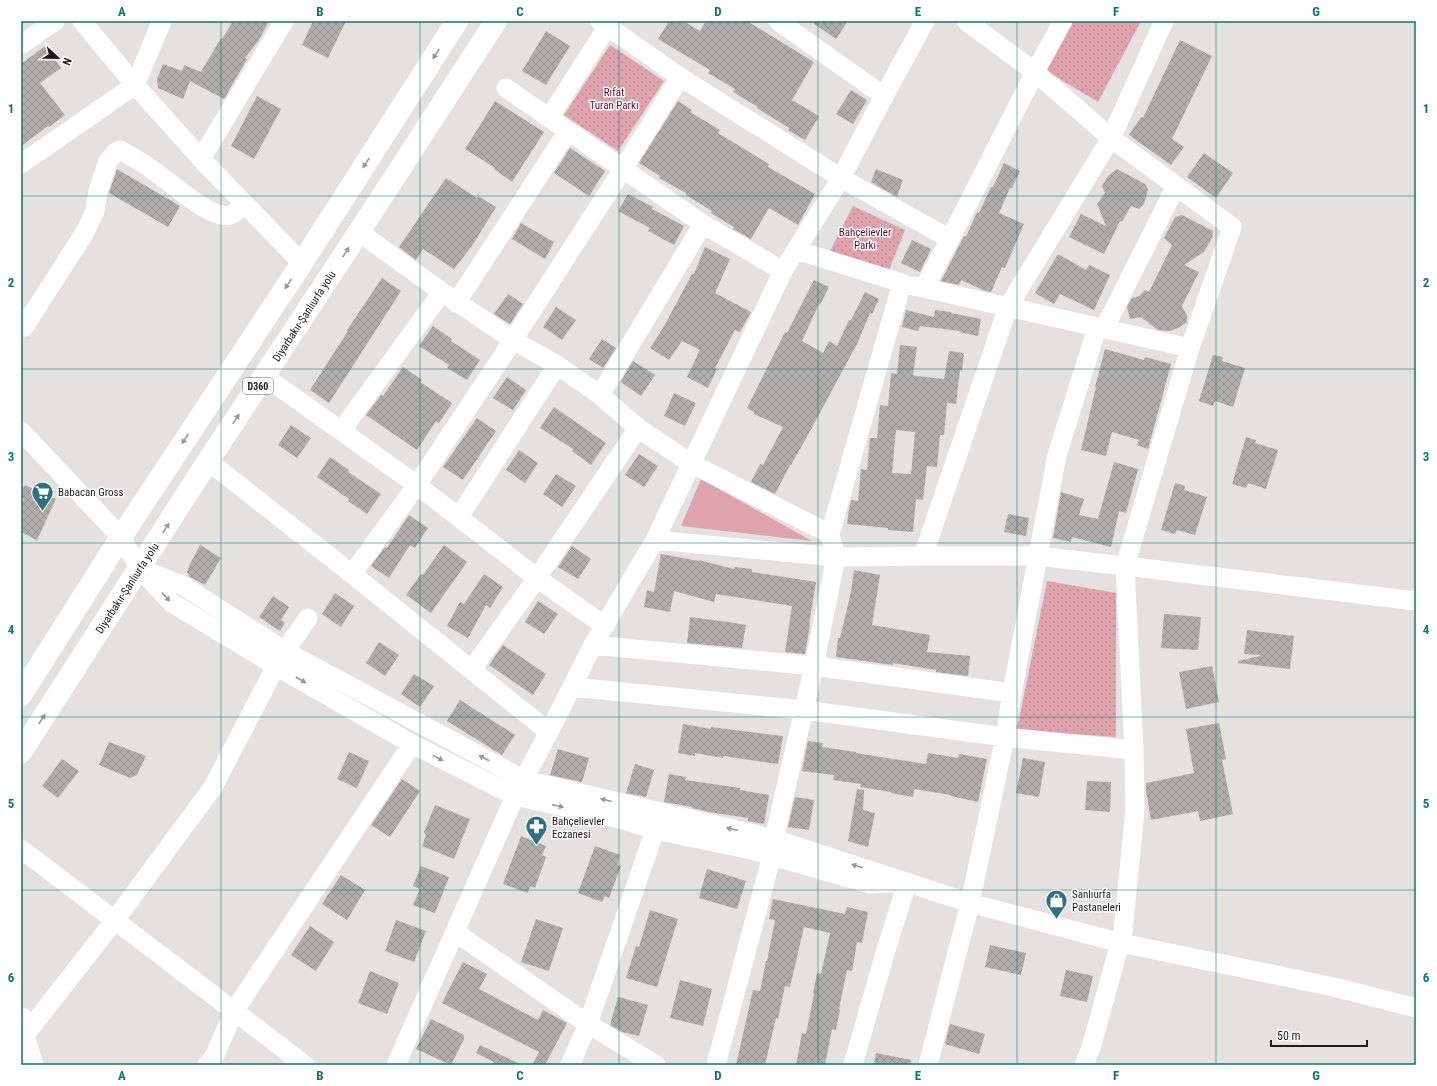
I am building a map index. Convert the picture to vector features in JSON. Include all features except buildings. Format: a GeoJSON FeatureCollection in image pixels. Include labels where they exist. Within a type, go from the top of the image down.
{"type":"FeatureCollection","features":[{"type":"Feature","properties":{"kind":"highway","name":"D360"},"geometry":{"type":"LineString","coordinates":[[21,695],[121,537],[302,263],[457,21]]}},
{"type":"Feature","properties":{"kind":"highway","name":"Diyarbakır-Şanlıurfa yolu"},"geometry":{"type":"LineString","coordinates":[[21,752],[208,461],[496,21]]}},
{"type":"Feature","properties":{"kind":"street"},"geometry":{"type":"LineString","coordinates":[[21,45],[55,21]]}},
{"type":"Feature","properties":{"kind":"street"},"geometry":{"type":"LineString","coordinates":[[82,21],[135,85],[201,159],[302,263]]}},
{"type":"Feature","properties":{"kind":"street"},"geometry":{"type":"LineString","coordinates":[[21,164],[135,85],[162,21]]}},
{"type":"Feature","properties":{"kind":"street"},"geometry":{"type":"LineString","coordinates":[[201,159],[284,21]]}},
{"type":"Feature","properties":{"kind":"street"},"geometry":{"type":"LineString","coordinates":[[778,21],[884,96]]}},
{"type":"Feature","properties":{"kind":"street"},"geometry":{"type":"LineString","coordinates":[[396,1065],[515,796],[550,732],[593,645],[656,540],[783,271],[841,178],[925,21]]}},
{"type":"Feature","properties":{"kind":"street"},"geometry":{"type":"LineString","coordinates":[[966,21],[1035,72],[1111,138],[1232,227],[1190,348],[1126,566],[1134,750],[1135,810],[1121,943],[1091,1048],[1084,1065]]}},
{"type":"Feature","properties":{"kind":"street"},"geometry":{"type":"LineString","coordinates":[[924,288],[1035,72],[1063,21]]}},
{"type":"Feature","properties":{"kind":"street"},"geometry":{"type":"LineString","coordinates":[[923,556],[1008,307],[1111,138],[1164,21]]}},
{"type":"Feature","properties":{"kind":"street"},"geometry":{"type":"LineString","coordinates":[[549,118],[606,23],[680,77],[841,178],[950,239]]}},
{"type":"Feature","properties":{"kind":"street"},"geometry":{"type":"LineString","coordinates":[[352,574],[417,485],[513,340],[680,77]]}},
{"type":"Feature","properties":{"kind":"street"},"geometry":{"type":"LineString","coordinates":[[506,88],[703,224],[783,271]]}},
{"type":"Feature","properties":{"kind":"street"},"geometry":{"type":"LineString","coordinates":[[341,431],[449,298],[568,131]]}},
{"type":"Feature","properties":{"kind":"street"},"geometry":{"type":"LineString","coordinates":[[24,327],[84,234],[95,211],[98,191],[104,170],[108,161],[120,150],[140,161],[182,193],[211,211],[221,215],[230,215],[244,204]]}},
{"type":"Feature","properties":{"kind":"street"},"geometry":{"type":"LineString","coordinates":[[928,1065],[970,903],[1005,737],[1057,455],[1100,328],[1176,186]]}},
{"type":"Feature","properties":{"kind":"street"},"geometry":{"type":"LineString","coordinates":[[600,395],[703,224]]}},
{"type":"Feature","properties":{"kind":"street"},"geometry":{"type":"LineString","coordinates":[[359,232],[449,298],[513,340],[557,364],[600,395],[638,428],[692,464],[830,534]]}},
{"type":"Feature","properties":{"kind":"street"},"geometry":{"type":"LineString","coordinates":[[796,250],[902,283],[1190,348]]}},
{"type":"Feature","properties":{"kind":"street"},"geometry":{"type":"LineString","coordinates":[[716,1065],[773,847],[814,666],[836,557],[830,534],[902,283]]}},
{"type":"Feature","properties":{"kind":"street"},"geometry":{"type":"LineString","coordinates":[[459,517],[557,364]]}},
{"type":"Feature","properties":{"kind":"street"},"geometry":{"type":"LineString","coordinates":[[264,376],[417,485],[537,578],[605,626]]}},
{"type":"Feature","properties":{"kind":"street"},"geometry":{"type":"LineString","coordinates":[[472,670],[537,578],[638,428]]}},
{"type":"Feature","properties":{"kind":"street"},"geometry":{"type":"LineString","coordinates":[[21,431],[121,537],[140,569],[172,603],[524,780],[773,847],[870,884],[907,883],[970,903],[1121,943],[1334,986],[1416,1008]]}},
{"type":"Feature","properties":{"kind":"street"},"geometry":{"type":"LineString","coordinates":[[208,461],[550,732]]}},
{"type":"Feature","properties":{"kind":"street"},"geometry":{"type":"LineString","coordinates":[[656,540],[836,557],[1038,556],[1416,601]]}},
{"type":"Feature","properties":{"kind":"street"},"geometry":{"type":"LineString","coordinates":[[34,1065],[23,1026],[115,920],[212,787],[281,659],[308,618]]}},
{"type":"Feature","properties":{"kind":"street"},"geometry":{"type":"LineString","coordinates":[[593,645],[814,666],[1012,693]]}},
{"type":"Feature","properties":{"kind":"street"},"geometry":{"type":"LineString","coordinates":[[281,659],[412,744],[515,796],[620,820],[655,830],[773,847]]}},
{"type":"Feature","properties":{"kind":"street"},"geometry":{"type":"LineString","coordinates":[[572,687],[804,710],[1005,737],[1134,750]]}},
{"type":"Feature","properties":{"kind":"street"},"geometry":{"type":"LineString","coordinates":[[206,1065],[214,1057],[234,1011],[412,744]]}},
{"type":"Feature","properties":{"kind":"street"},"geometry":{"type":"LineString","coordinates":[[570,1065],[588,1024],[655,830]]}},
{"type":"Feature","properties":{"kind":"street"},"geometry":{"type":"LineString","coordinates":[[21,849],[305,1065]]}},
{"type":"Feature","properties":{"kind":"street"},"geometry":{"type":"LineString","coordinates":[[853,1065],[907,883]]}},
{"type":"Feature","properties":{"kind":"street"},"geometry":{"type":"LineString","coordinates":[[455,932],[588,1024],[656,1065]]}},
{"type":"Feature","properties":{"kind":"green space"},"geometry":{"type":"Polygon","coordinates":[[[1072,21],[1141,21],[1098,102],[1045,70],[1072,21]]]}},
{"type":"Feature","properties":{"kind":"green space","name":"Rıfat Turan Parkı"},"geometry":{"type":"Polygon","coordinates":[[[610,45],[664,81],[618,151],[564,115],[610,45]]]}},
{"type":"Feature","properties":{"kind":"green space","name":"Bahçelievler Parkı"},"geometry":{"type":"Polygon","coordinates":[[[853,206],[905,230],[889,270],[828,255],[853,206]]]}},
{"type":"Feature","properties":{"kind":"green space"},"geometry":{"type":"Polygon","coordinates":[[[701,479],[812,541],[681,526],[701,479]]]}},
{"type":"Feature","properties":{"kind":"green space"},"geometry":{"type":"Polygon","coordinates":[[[1047,581],[1116,593],[1116,737],[1017,730],[1047,581]]]}},
{"type":"Feature","properties":{"kind":"place","name":"Babacan Gross"},"geometry":{"type":"Point","coordinates":[42,512]}},
{"type":"Feature","properties":{"kind":"place","name":"Bahçelievler Eczanesi"},"geometry":{"type":"Point","coordinates":[537,846]}},
{"type":"Feature","properties":{"kind":"place","name":"Sanlıurfa Pastaneleri"},"geometry":{"type":"Point","coordinates":[1056,920]}}]}
